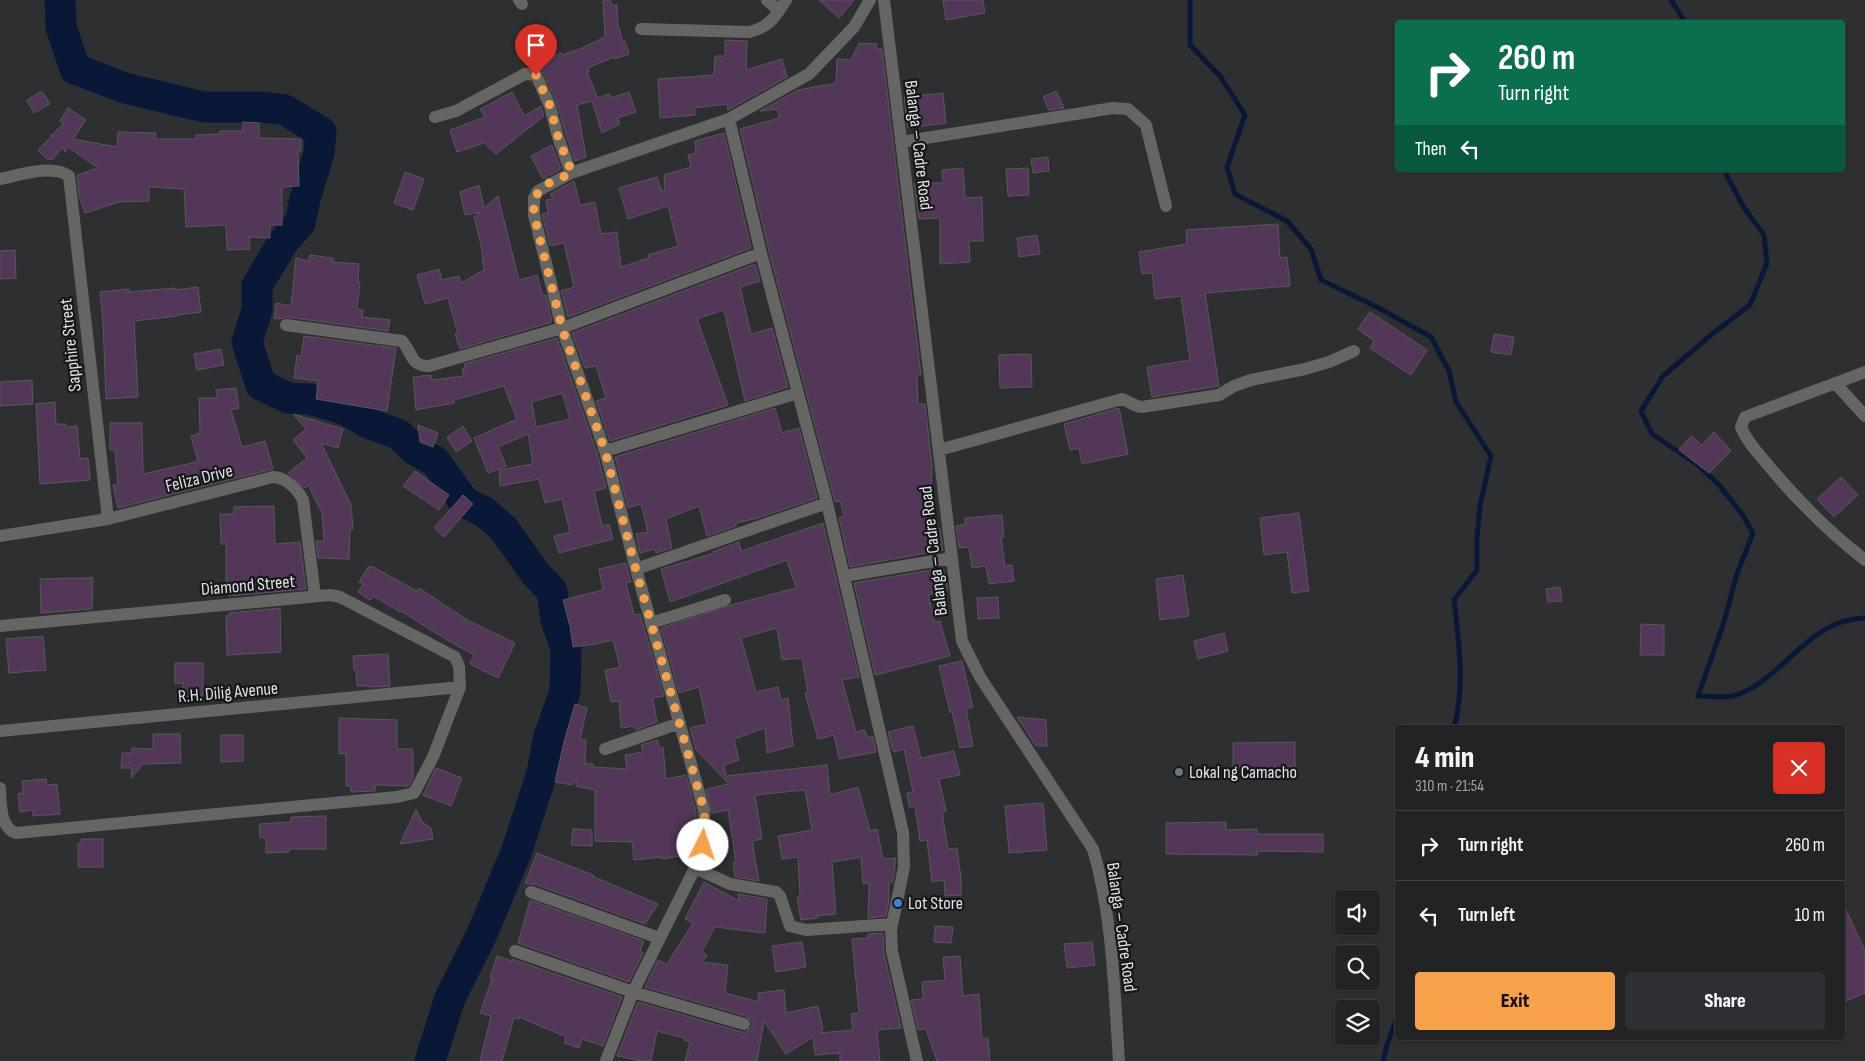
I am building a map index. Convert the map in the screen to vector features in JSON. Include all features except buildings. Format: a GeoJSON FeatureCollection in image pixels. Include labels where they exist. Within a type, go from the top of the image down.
{"type":"FeatureCollection","features":[{"type":"Feature","properties":{"kind":"street"},"geometry":{"type":"LineString","coordinates":[[641,29],[749,32],[760,30],[770,23],[782,5],[767,0]]}},
{"type":"Feature","properties":{"kind":"street"},"geometry":{"type":"LineString","coordinates":[[606,1061],[633,992],[700,860],[705,830],[704,810],[636,570],[605,451],[562,328],[534,215],[534,198],[538,191],[572,173],[729,119],[809,74],[854,27],[870,0]]}},
{"type":"Feature","properties":{"kind":"street","name":"Balanga – Cadre Road"},"geometry":{"type":"LineString","coordinates":[[884,0],[964,646],[980,677],[1093,848],[1103,893],[1111,948],[1119,1061]]}},
{"type":"Feature","properties":{"kind":"street"},"geometry":{"type":"LineString","coordinates":[[435,117],[456,111],[525,74],[536,75],[550,106],[558,137],[572,173]]}},
{"type":"Feature","properties":{"kind":"street"},"geometry":{"type":"LineString","coordinates":[[901,142],[1113,108],[1128,109],[1146,125],[1166,206]]}},
{"type":"Feature","properties":{"kind":"street"},"geometry":{"type":"LineString","coordinates":[[729,119],[761,253],[827,503],[903,832],[904,867],[892,924],[892,951],[917,1061]]}},
{"type":"Feature","properties":{"kind":"street","name":"Sapphire Street"},"geometry":{"type":"LineString","coordinates":[[0,179],[51,170],[61,171],[69,176],[108,519]]}},
{"type":"Feature","properties":{"kind":"street"},"geometry":{"type":"LineString","coordinates":[[286,325],[400,341],[404,343],[416,364],[429,366],[562,328],[761,253]]}},
{"type":"Feature","properties":{"kind":"street"},"geometry":{"type":"LineString","coordinates":[[939,450],[1122,399],[1128,400],[1136,407],[1142,407],[1219,395],[1242,383],[1305,370],[1354,352]]}},
{"type":"Feature","properties":{"kind":"street"},"geometry":{"type":"LineString","coordinates":[[1865,372],[1745,417],[1742,427],[1746,438],[1786,487],[1844,544],[1865,560]]}},
{"type":"Feature","properties":{"kind":"street"},"geometry":{"type":"LineString","coordinates":[[1835,383],[1865,416]]}},
{"type":"Feature","properties":{"kind":"street"},"geometry":{"type":"LineString","coordinates":[[605,451],[798,392]]}},
{"type":"Feature","properties":{"kind":"street","name":"Feliza Drive"},"geometry":{"type":"LineString","coordinates":[[0,536],[108,519],[278,477],[299,493],[303,500],[315,596]]}},
{"type":"Feature","properties":{"kind":"street"},"geometry":{"type":"LineString","coordinates":[[636,570],[827,503]]}},
{"type":"Feature","properties":{"kind":"street"},"geometry":{"type":"LineString","coordinates":[[844,576],[952,558]]}},
{"type":"Feature","properties":{"kind":"street","name":"Diamond Street"},"geometry":{"type":"LineString","coordinates":[[0,626],[315,596],[340,596],[454,657],[459,666],[460,687]]}},
{"type":"Feature","properties":{"kind":"street"},"geometry":{"type":"LineString","coordinates":[[651,623],[725,600]]}},
{"type":"Feature","properties":{"kind":"street"},"geometry":{"type":"LineString","coordinates":[[0,788],[2,823],[8,831],[16,833],[397,798],[414,793],[433,757],[460,687]]}},
{"type":"Feature","properties":{"kind":"street","name":"R.H. Dilig Avenue"},"geometry":{"type":"LineString","coordinates":[[0,731],[460,687]]}},
{"type":"Feature","properties":{"kind":"street"},"geometry":{"type":"LineString","coordinates":[[605,749],[680,723]]}},
{"type":"Feature","properties":{"kind":"street"},"geometry":{"type":"LineString","coordinates":[[695,868],[730,884],[776,892],[780,896],[790,926],[796,928],[806,930],[892,924]]}},
{"type":"Feature","properties":{"kind":"street"},"geometry":{"type":"LineString","coordinates":[[531,892],[659,938]]}},
{"type":"Feature","properties":{"kind":"street"},"geometry":{"type":"LineString","coordinates":[[515,951],[633,992],[744,1024]]}},
{"type":"Feature","properties":{"kind":"waterway"},"geometry":{"type":"LineString","coordinates":[[60,0],[61,27],[75,69],[125,88],[204,107],[263,107],[285,110],[321,132],[319,153],[300,223],[283,242],[257,286],[257,310],[247,342],[261,385],[288,398],[309,399],[344,409],[370,424],[398,434],[415,450],[435,461],[465,503],[483,511],[503,528],[535,573],[552,591],[556,620],[566,648],[565,692],[549,736],[542,773],[517,850],[482,934],[450,998],[430,1061]]}},
{"type":"Feature","properties":{"kind":"waterway"},"geometry":{"type":"LineString","coordinates":[[1190,0],[1190,45],[1220,76],[1245,115],[1227,167],[1235,194],[1287,221],[1311,249],[1321,280],[1375,306],[1431,337],[1449,371],[1456,402],[1491,456],[1480,506],[1477,570],[1454,600],[1460,681],[1455,725]]}},
{"type":"Feature","properties":{"kind":"waterway"},"geometry":{"type":"LineString","coordinates":[[1671,0],[1684,20]]}},
{"type":"Feature","properties":{"kind":"waterway"},"geometry":{"type":"LineString","coordinates":[[1725,172],[1743,206],[1764,235],[1767,263],[1750,305],[1712,334],[1663,376],[1641,411],[1652,434],[1698,465],[1719,485],[1742,514],[1753,533],[1737,574],[1723,625],[1698,696],[1729,697],[1751,689],[1810,639],[1844,621],[1865,618]]}},
{"type":"Feature","properties":{"kind":"waterway"},"geometry":{"type":"LineString","coordinates":[[1383,1061],[1395,1023]]}},
{"type":"Feature","properties":{"kind":"place","name":"Lokal ng Camacho"},"geometry":{"type":"Point","coordinates":[1179,772]}},
{"type":"Feature","properties":{"kind":"place","name":"Lot Store"},"geometry":{"type":"Point","coordinates":[898,903]}},
{"type":"Feature","properties":{"kind":"route"},"geometry":{"type":"LineString","coordinates":[[536,75],[550,106],[558,137],[572,173],[544,186],[538,191],[534,198],[534,215],[562,328],[605,451],[636,570],[704,810],[705,830],[703,845]]}}]}
